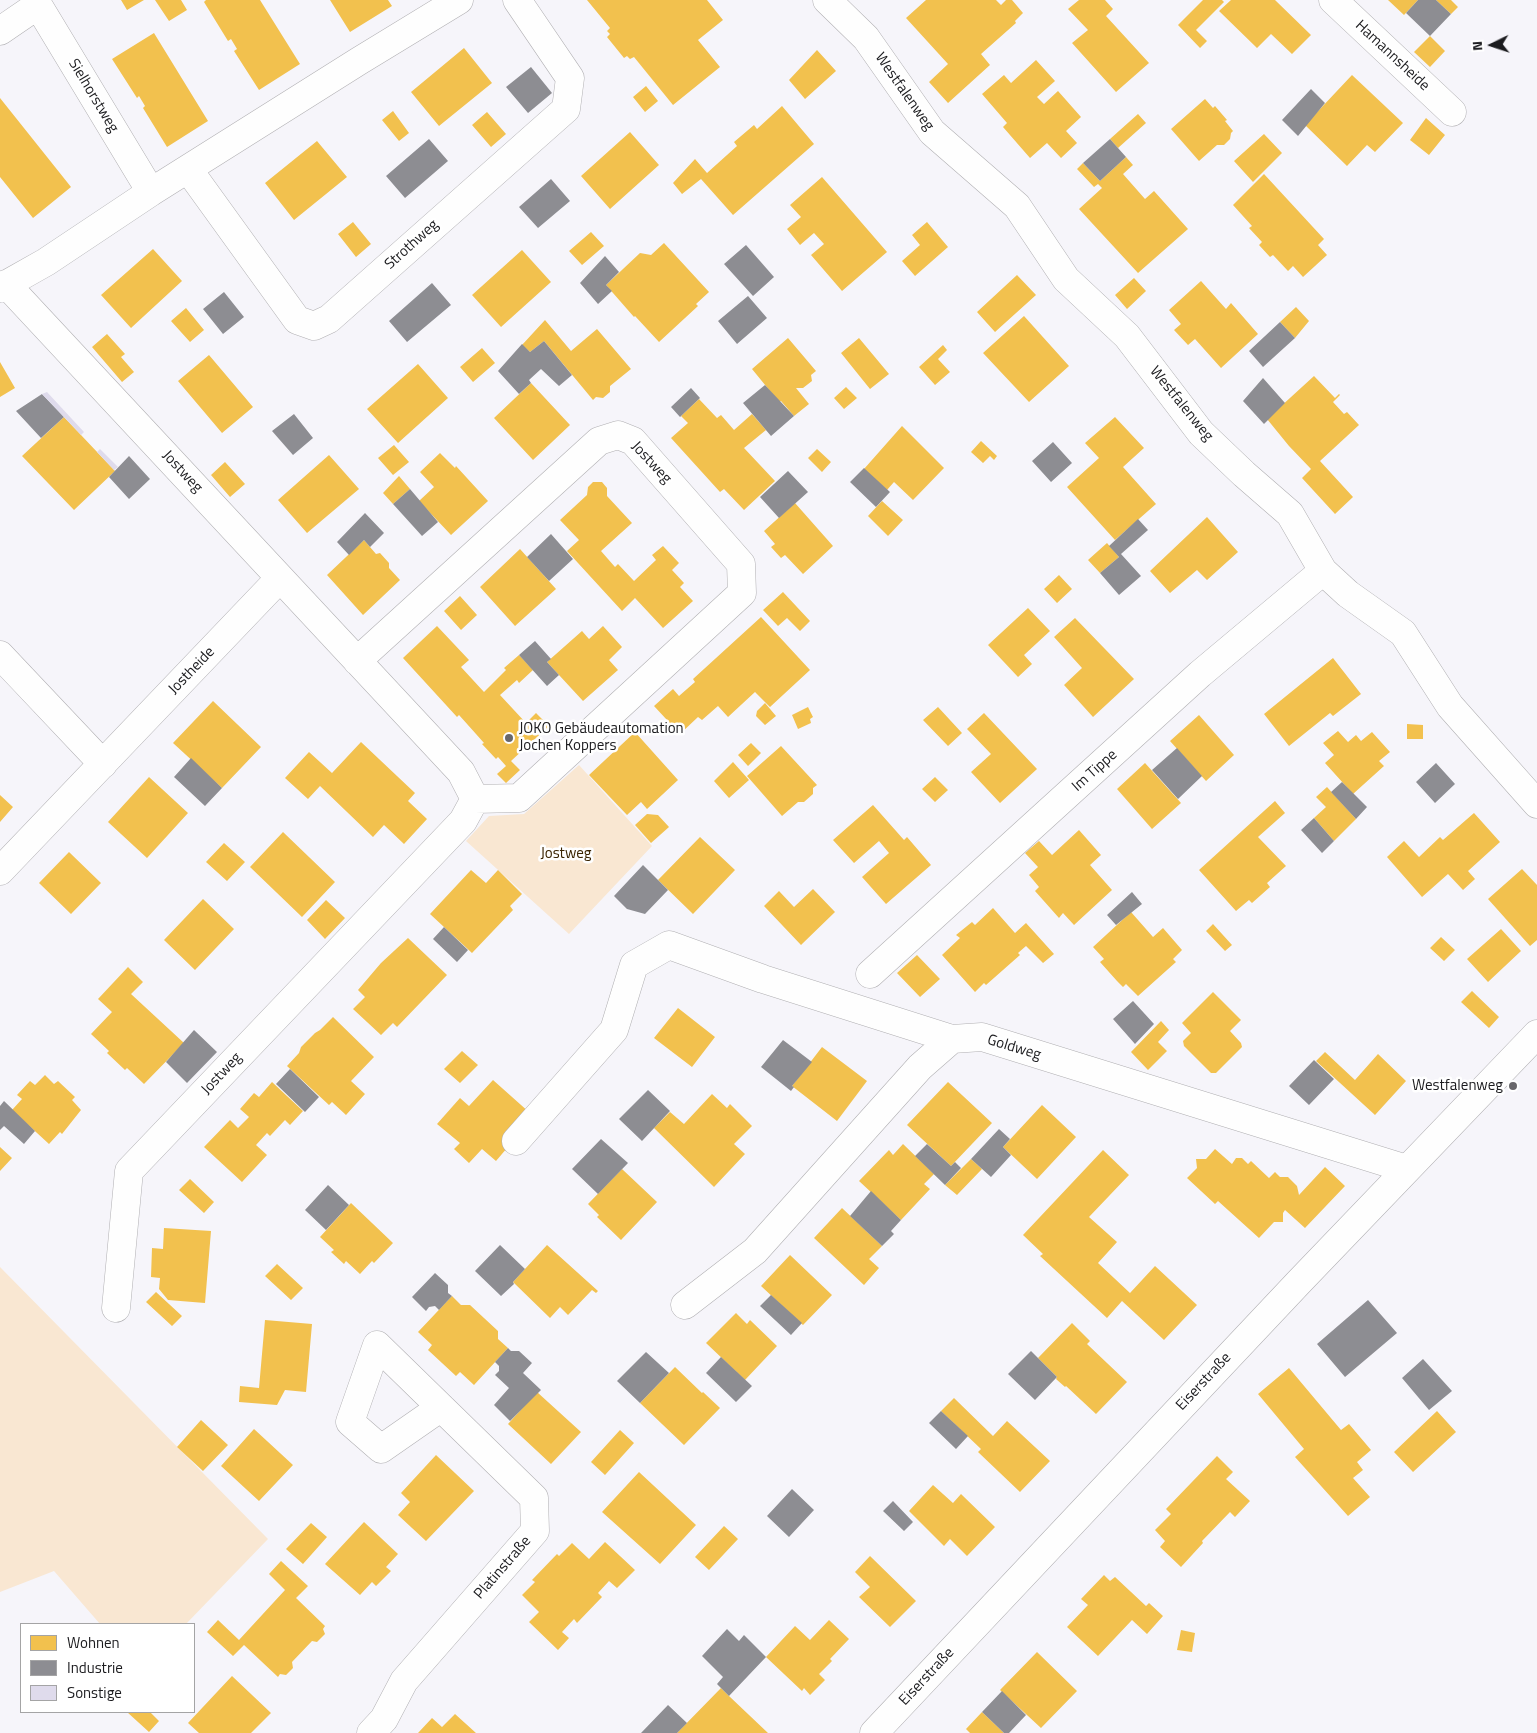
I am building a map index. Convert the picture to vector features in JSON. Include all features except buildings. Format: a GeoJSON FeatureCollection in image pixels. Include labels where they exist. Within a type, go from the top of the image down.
{"type":"FeatureCollection","features":[{"type":"Feature","properties":{"kind":"street","name":"Strothweg"},"geometry":{"type":"LineString","coordinates":[[188,169],[297,320],[314,326],[329,319],[566,109],[570,78],[517,0]]}},
{"type":"Feature","properties":{"kind":"street","name":"Westfalenweg"},"geometry":{"type":"LineString","coordinates":[[827,0],[866,38],[932,132],[1017,206],[1066,279],[1127,336],[1201,433],[1290,514],[1323,571],[1348,594],[1404,633],[1450,706],[1537,804]]}},
{"type":"Feature","properties":{"kind":"street","name":"Hamannsheide"},"geometry":{"type":"LineString","coordinates":[[1333,0],[1452,112]]}},
{"type":"Feature","properties":{"kind":"street"},"geometry":{"type":"LineString","coordinates":[[3,286],[46,262],[151,192],[450,2]]}},
{"type":"Feature","properties":{"kind":"street"},"geometry":{"type":"LineString","coordinates":[[0,32],[37,3]]}},
{"type":"Feature","properties":{"kind":"street","name":"Sielhorstweg"},"geometry":{"type":"LineString","coordinates":[[37,3],[151,192]]}},
{"type":"Feature","properties":{"kind":"street","name":"Jostweg"},"geometry":{"type":"LineString","coordinates":[[3,286],[461,772],[475,799]]}},
{"type":"Feature","properties":{"kind":"street","name":"Jostweg"},"geometry":{"type":"LineString","coordinates":[[357,661],[599,441],[618,435],[633,441],[742,564],[742,592],[519,798],[475,799]]}},
{"type":"Feature","properties":{"kind":"street","name":"Im Tippe"},"geometry":{"type":"LineString","coordinates":[[870,974],[1200,674],[1323,571]]}},
{"type":"Feature","properties":{"kind":"street","name":"Jostheide"},"geometry":{"type":"LineString","coordinates":[[0,871],[280,578]]}},
{"type":"Feature","properties":{"kind":"street"},"geometry":{"type":"LineString","coordinates":[[0,655],[102,764]]}},
{"type":"Feature","properties":{"kind":"street","name":"Jostweg"},"geometry":{"type":"LineString","coordinates":[[116,1308],[129,1171],[463,821],[475,799]]}},
{"type":"Feature","properties":{"kind":"street","name":"Goldweg"},"geometry":{"type":"LineString","coordinates":[[516,1141],[614,1030],[634,965],[669,945],[763,979],[952,1038],[982,1038],[1407,1169]]}},
{"type":"Feature","properties":{"kind":"street","name":"Eiserstraße"},"geometry":{"type":"LineString","coordinates":[[874,1733],[1537,1034]]}},
{"type":"Feature","properties":{"kind":"street"},"geometry":{"type":"LineString","coordinates":[[685,1304],[755,1251],[920,1067],[952,1038]]}},
{"type":"Feature","properties":{"kind":"street","name":"Platinstraße"},"geometry":{"type":"LineString","coordinates":[[371,1733],[384,1719],[404,1681],[535,1531],[534,1498],[440,1408]]}},
{"type":"Feature","properties":{"kind":"green space","name":"Jostweg"},"geometry":{"type":"Polygon","coordinates":[[[579,765],[652,846],[569,934],[466,841],[489,816],[524,814],[579,765]]]}},
{"type":"Feature","properties":{"kind":"green space"},"geometry":{"type":"Polygon","coordinates":[[[0,1267],[268,1539],[187,1623],[99,1623],[54,1571],[0,1592],[0,1267]]]}},
{"type":"Feature","properties":{"kind":"place","name":"JOKO Gebäudeautomation Jochen Koppers"},"geometry":{"type":"Point","coordinates":[509,738]}},
{"type":"Feature","properties":{"kind":"place","name":"Westfalenweg"},"geometry":{"type":"Point","coordinates":[1513,1086]}}]}
